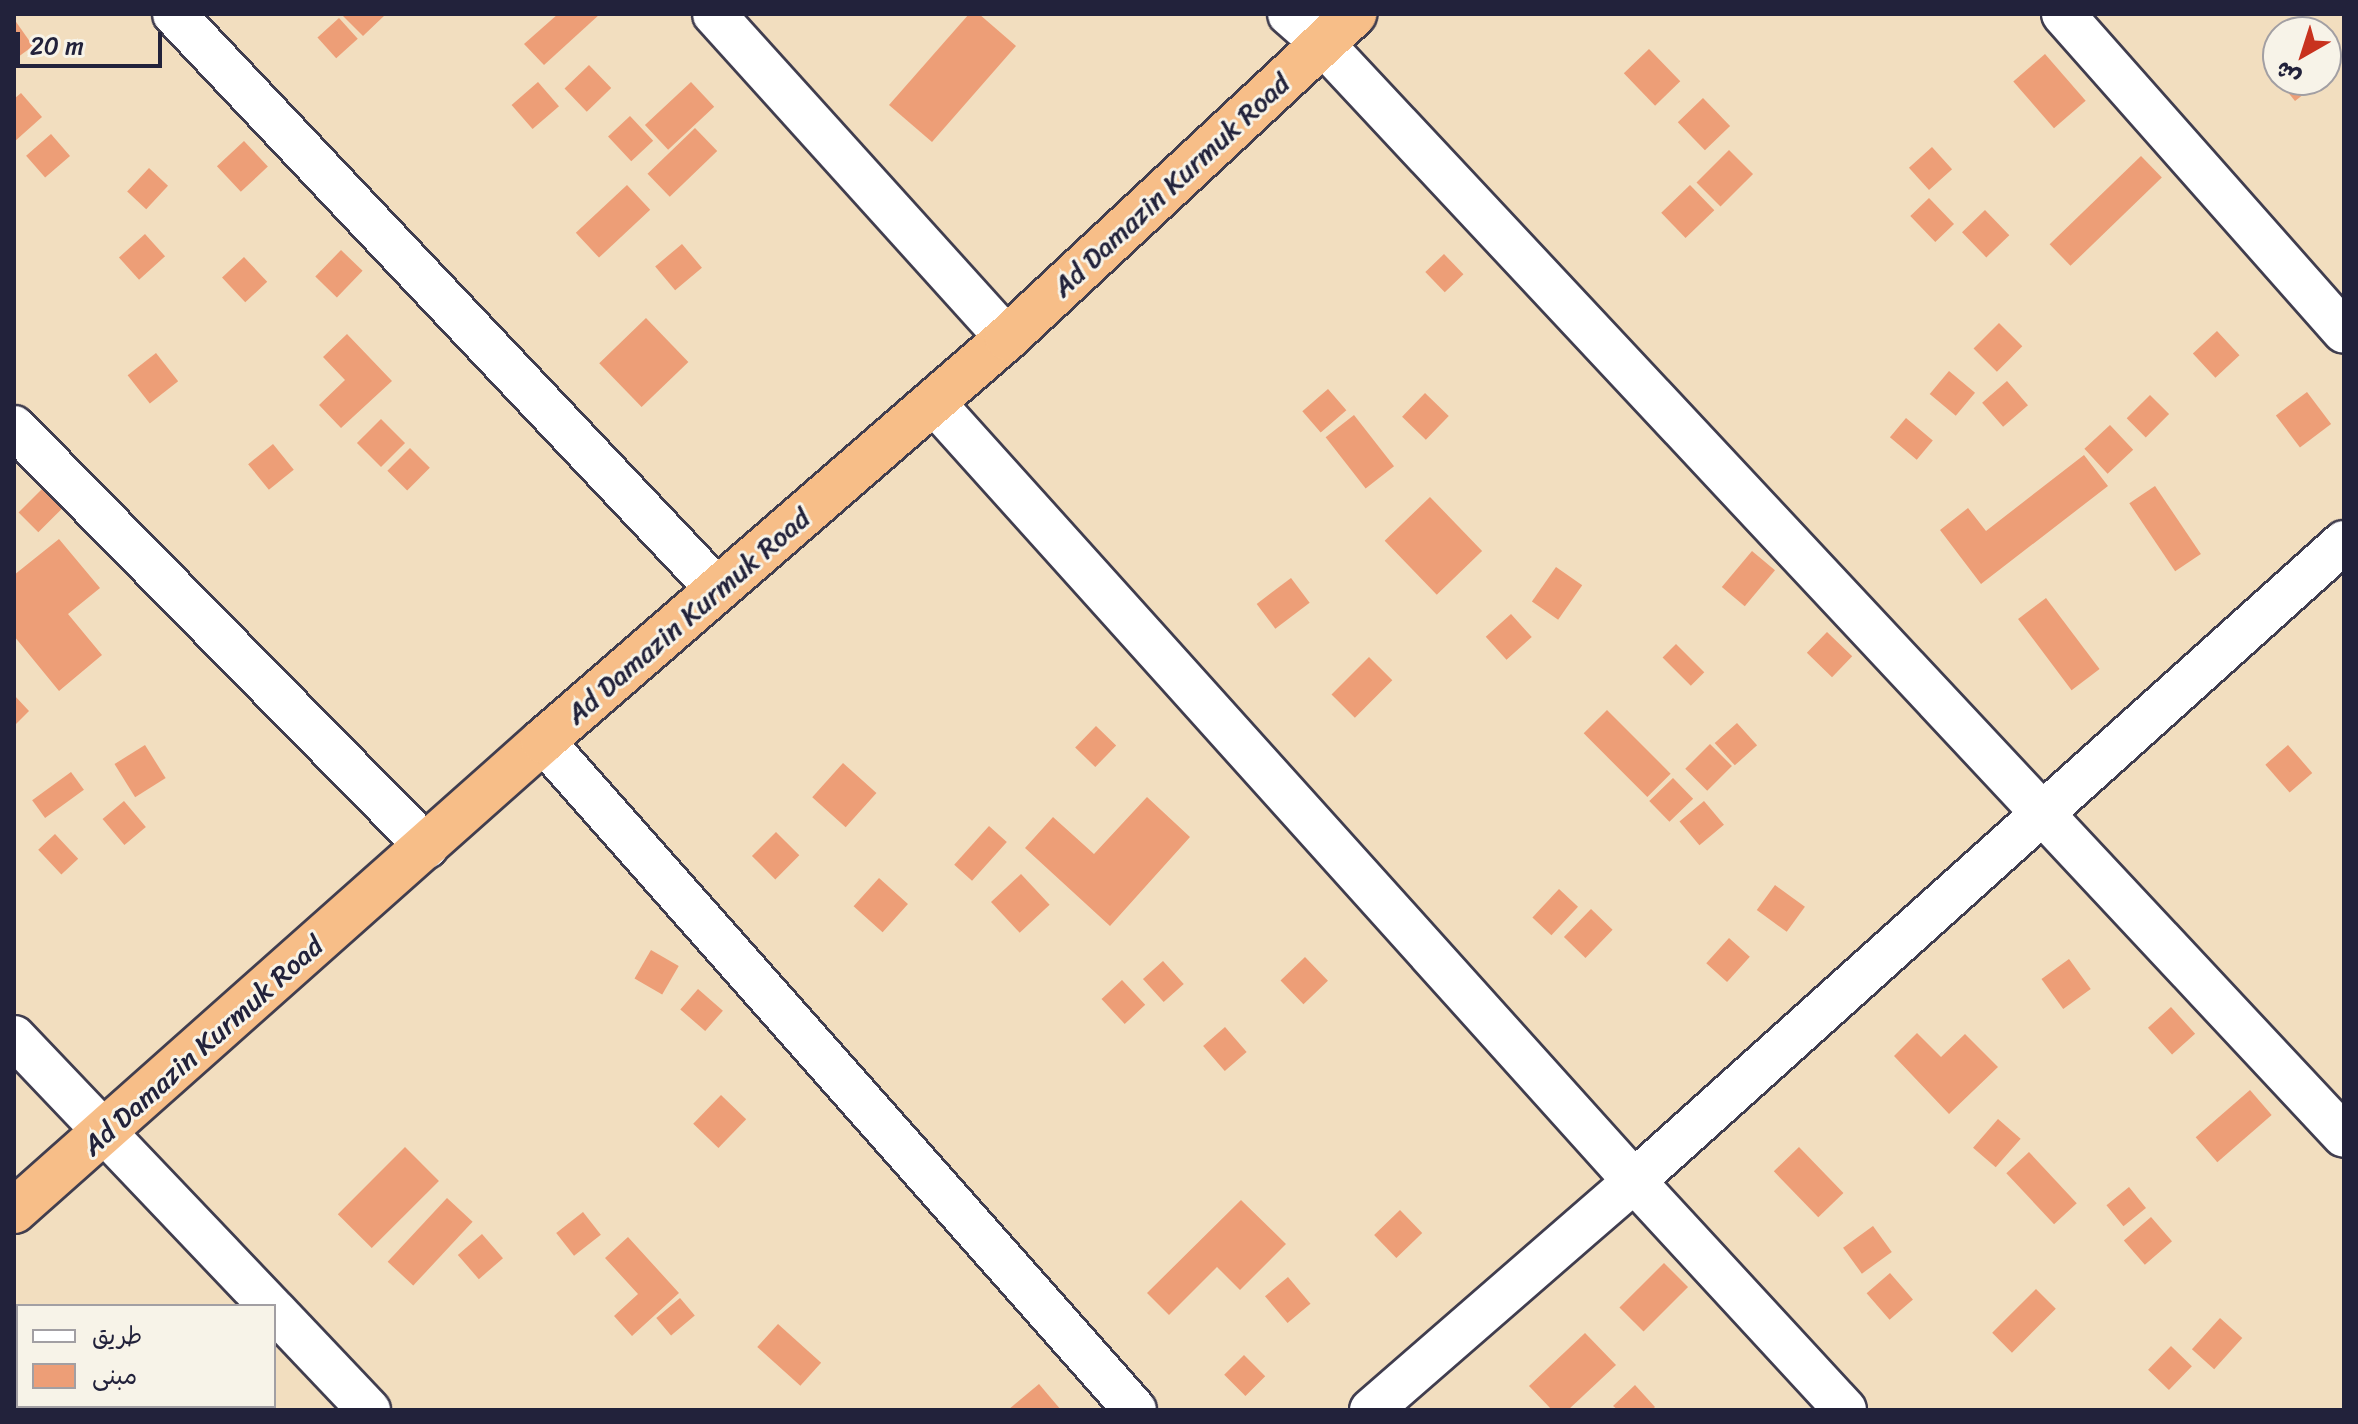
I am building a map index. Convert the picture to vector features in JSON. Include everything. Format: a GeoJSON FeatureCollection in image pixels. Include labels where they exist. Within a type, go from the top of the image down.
{"type":"FeatureCollection","features":[{"type":"Feature","properties":{"kind":"highway","name":"Ad Damazin Kurmuk Road"},"geometry":{"type":"LineString","coordinates":[[14,1211],[543,741],[1007,338],[1355,14]]}},
{"type":"Feature","properties":{"kind":"street"},"geometry":{"type":"LineString","coordinates":[[174,14],[718,590]]}},
{"type":"Feature","properties":{"kind":"street"},"geometry":{"type":"LineString","coordinates":[[714,14],[1007,338]]}},
{"type":"Feature","properties":{"kind":"street"},"geometry":{"type":"LineString","coordinates":[[1289,14],[1322,43],[2344,1136]]}},
{"type":"Feature","properties":{"kind":"street"},"geometry":{"type":"LineString","coordinates":[[2063,14],[2344,332]]}},
{"type":"Feature","properties":{"kind":"street"},"geometry":{"type":"LineString","coordinates":[[934,403],[1634,1181],[1845,1410]]}},
{"type":"Feature","properties":{"kind":"street"},"geometry":{"type":"LineString","coordinates":[[14,427],[427,847]]}},
{"type":"Feature","properties":{"kind":"street"},"geometry":{"type":"LineString","coordinates":[[1371,1410],[1634,1181],[2344,542]]}},
{"type":"Feature","properties":{"kind":"street"},"geometry":{"type":"LineString","coordinates":[[543,741],[1135,1410]]}},
{"type":"Feature","properties":{"kind":"street"},"geometry":{"type":"LineString","coordinates":[[14,1037],[268,1304]]}},
{"type":"Feature","properties":{"kind":"street"},"geometry":{"type":"LineString","coordinates":[[276,1312],[369,1410]]}},
{"type":"Feature","properties":{"kind":"building"},"geometry":{"type":"Polygon","coordinates":[[[386,14],[363,36],[343,16],[386,14]]]}},
{"type":"Feature","properties":{"kind":"building"},"geometry":{"type":"Polygon","coordinates":[[[558,14],[600,14],[544,65],[524,44],[558,14]]]}},
{"type":"Feature","properties":{"kind":"building"},"geometry":{"type":"Polygon","coordinates":[[[969,14],[979,14],[1016,46],[932,142],[889,105],[969,14]]]}},
{"type":"Feature","properties":{"kind":"building"},"geometry":{"type":"Polygon","coordinates":[[[339,18],[358,39],[336,58],[317,37],[339,18]]]}},
{"type":"Feature","properties":{"kind":"building"},"geometry":{"type":"Polygon","coordinates":[[[14,19],[33,46],[14,60],[14,19]]]}},
{"type":"Feature","properties":{"kind":"building"},"geometry":{"type":"Polygon","coordinates":[[[1649,49],[1680,81],[1655,106],[1624,73],[1649,49]]]}},
{"type":"Feature","properties":{"kind":"building"},"geometry":{"type":"Polygon","coordinates":[[[2045,54],[2086,101],[2054,128],[2013,82],[2045,54]]]}},
{"type":"Feature","properties":{"kind":"building"},"geometry":{"type":"Polygon","coordinates":[[[589,65],[611,88],[587,112],[565,89],[589,65]]]}},
{"type":"Feature","properties":{"kind":"building"},"geometry":{"type":"Polygon","coordinates":[[[538,82],[559,106],[533,129],[512,105],[538,82]]]}},
{"type":"Feature","properties":{"kind":"building"},"geometry":{"type":"Polygon","coordinates":[[[691,82],[714,107],[668,150],[645,125],[691,82]]]}},
{"type":"Feature","properties":{"kind":"building"},"geometry":{"type":"Polygon","coordinates":[[[21,93],[42,117],[14,142],[14,99],[21,93]]]}},
{"type":"Feature","properties":{"kind":"building"},"geometry":{"type":"Polygon","coordinates":[[[1703,98],[1730,126],[1705,150],[1678,122],[1703,98]]]}},
{"type":"Feature","properties":{"kind":"building"},"geometry":{"type":"Polygon","coordinates":[[[630,116],[653,141],[631,161],[608,136],[630,116]]]}},
{"type":"Feature","properties":{"kind":"building"},"geometry":{"type":"Polygon","coordinates":[[[695,128],[717,151],[670,197],[648,174],[695,128]]]}},
{"type":"Feature","properties":{"kind":"building"},"geometry":{"type":"Polygon","coordinates":[[[51,134],[70,156],[45,178],[26,156],[51,134]]]}},
{"type":"Feature","properties":{"kind":"building"},"geometry":{"type":"Polygon","coordinates":[[[244,141],[268,167],[241,192],[217,166],[244,141]]]}},
{"type":"Feature","properties":{"kind":"building"},"geometry":{"type":"Polygon","coordinates":[[[1932,147],[1952,169],[1929,190],[1909,168],[1932,147]]]}},
{"type":"Feature","properties":{"kind":"building"},"geometry":{"type":"Polygon","coordinates":[[[1729,150],[1753,174],[1721,207],[1696,183],[1729,150]]]}},
{"type":"Feature","properties":{"kind":"building"},"geometry":{"type":"Polygon","coordinates":[[[2141,156],[2162,178],[2070,266],[2050,244],[2141,156]]]}},
{"type":"Feature","properties":{"kind":"building"},"geometry":{"type":"Polygon","coordinates":[[[149,168],[168,186],[146,209],[127,191],[149,168]]]}},
{"type":"Feature","properties":{"kind":"building"},"geometry":{"type":"Polygon","coordinates":[[[627,185],[650,210],[599,258],[576,233],[627,185]]]}},
{"type":"Feature","properties":{"kind":"building"},"geometry":{"type":"Polygon","coordinates":[[[1690,185],[1714,210],[1686,238],[1661,213],[1690,185]]]}},
{"type":"Feature","properties":{"kind":"building"},"geometry":{"type":"Polygon","coordinates":[[[1929,198],[1954,224],[1935,242],[1910,216],[1929,198]]]}},
{"type":"Feature","properties":{"kind":"building"},"geometry":{"type":"Polygon","coordinates":[[[1985,210],[2009,235],[1986,257],[1962,232],[1985,210]]]}},
{"type":"Feature","properties":{"kind":"building"},"geometry":{"type":"Polygon","coordinates":[[[145,234],[165,256],[139,280],[119,257],[145,234]]]}},
{"type":"Feature","properties":{"kind":"building"},"geometry":{"type":"Polygon","coordinates":[[[682,244],[702,268],[675,290],[655,266],[682,244]]]}},
{"type":"Feature","properties":{"kind":"building"},"geometry":{"type":"Polygon","coordinates":[[[341,250],[363,271],[337,297],[315,277],[341,250]]]}},
{"type":"Feature","properties":{"kind":"building"},"geometry":{"type":"Polygon","coordinates":[[[1444,254],[1463,274],[1445,292],[1425,272],[1444,254]]]}},
{"type":"Feature","properties":{"kind":"building"},"geometry":{"type":"Polygon","coordinates":[[[244,257],[267,282],[245,302],[222,277],[244,257]]]}},
{"type":"Feature","properties":{"kind":"building"},"geometry":{"type":"Polygon","coordinates":[[[646,318],[688,362],[642,407],[599,363],[646,318]]]}},
{"type":"Feature","properties":{"kind":"building"},"geometry":{"type":"Polygon","coordinates":[[[1999,323],[2022,346],[1997,372],[1974,348],[1999,323]]]}},
{"type":"Feature","properties":{"kind":"building"},"geometry":{"type":"Polygon","coordinates":[[[2217,331],[2240,355],[2215,378],[2193,354],[2217,331]]]}},
{"type":"Feature","properties":{"kind":"building"},"geometry":{"type":"Polygon","coordinates":[[[347,334],[392,381],[341,428],[319,405],[345,380],[323,357],[347,334]]]}},
{"type":"Feature","properties":{"kind":"building"},"geometry":{"type":"Polygon","coordinates":[[[156,353],[178,381],[150,404],[128,375],[156,353]]]}},
{"type":"Feature","properties":{"kind":"building"},"geometry":{"type":"Polygon","coordinates":[[[1949,371],[1975,393],[1956,416],[1930,394],[1949,371]]]}},
{"type":"Feature","properties":{"kind":"building"},"geometry":{"type":"Polygon","coordinates":[[[2007,381],[2028,405],[2003,427],[1982,403],[2007,381]]]}},
{"type":"Feature","properties":{"kind":"building"},"geometry":{"type":"Polygon","coordinates":[[[1328,389],[1346,410],[1321,432],[1302,411],[1328,389]]]}},
{"type":"Feature","properties":{"kind":"building"},"geometry":{"type":"Polygon","coordinates":[[[2307,392],[2331,424],[2300,447],[2276,415],[2307,392]]]}},
{"type":"Feature","properties":{"kind":"building"},"geometry":{"type":"Polygon","coordinates":[[[1425,393],[1449,416],[1426,440],[1402,417],[1425,393]]]}},
{"type":"Feature","properties":{"kind":"building"},"geometry":{"type":"Polygon","coordinates":[[[2150,395],[2169,414],[2146,437],[2127,418],[2150,395]]]}},
{"type":"Feature","properties":{"kind":"building"},"geometry":{"type":"Polygon","coordinates":[[[1354,415],[1394,466],[1366,488],[1326,437],[1354,415]]]}},
{"type":"Feature","properties":{"kind":"building"},"geometry":{"type":"Polygon","coordinates":[[[1906,418],[1933,440],[1917,460],[1890,437],[1906,418]]]}},
{"type":"Feature","properties":{"kind":"building"},"geometry":{"type":"Polygon","coordinates":[[[381,419],[405,443],[381,467],[357,443],[381,419]]]}},
{"type":"Feature","properties":{"kind":"building"},"geometry":{"type":"Polygon","coordinates":[[[2110,425],[2133,450],[2108,474],[2084,449],[2110,425]]]}},
{"type":"Feature","properties":{"kind":"building"},"geometry":{"type":"Polygon","coordinates":[[[273,444],[294,470],[269,490],[248,464],[273,444]]]}},
{"type":"Feature","properties":{"kind":"building"},"geometry":{"type":"Polygon","coordinates":[[[410,448],[430,468],[407,490],[387,471],[410,448]]]}},
{"type":"Feature","properties":{"kind":"building"},"geometry":{"type":"Polygon","coordinates":[[[2084,455],[2108,486],[1981,584],[1940,530],[1968,508],[1986,531],[2084,455]]]}},
{"type":"Feature","properties":{"kind":"building"},"geometry":{"type":"Polygon","coordinates":[[[2155,486],[2201,554],[2175,571],[2129,503],[2155,486]]]}},
{"type":"Feature","properties":{"kind":"building"},"geometry":{"type":"Polygon","coordinates":[[[44,487],[64,507],[38,532],[19,512],[44,487]]]}},
{"type":"Feature","properties":{"kind":"building"},"geometry":{"type":"Polygon","coordinates":[[[1430,497],[1482,551],[1437,595],[1385,541],[1430,497]]]}},
{"type":"Feature","properties":{"kind":"building"},"geometry":{"type":"Polygon","coordinates":[[[59,539],[100,588],[68,614],[102,655],[59,691],[14,636],[14,575],[59,539]]]}},
{"type":"Feature","properties":{"kind":"building"},"geometry":{"type":"Polygon","coordinates":[[[1752,551],[1775,570],[1745,606],[1722,587],[1752,551]]]}},
{"type":"Feature","properties":{"kind":"building"},"geometry":{"type":"Polygon","coordinates":[[[1556,567],[1582,585],[1558,620],[1532,601],[1556,567]]]}},
{"type":"Feature","properties":{"kind":"building"},"geometry":{"type":"Polygon","coordinates":[[[1291,578],[1310,603],[1275,629],[1257,604],[1291,578]]]}},
{"type":"Feature","properties":{"kind":"building"},"geometry":{"type":"Polygon","coordinates":[[[2046,598],[2100,669],[2072,690],[2018,619],[2046,598]]]}},
{"type":"Feature","properties":{"kind":"building"},"geometry":{"type":"Polygon","coordinates":[[[1511,614],[1532,637],[1506,660],[1486,637],[1511,614]]]}},
{"type":"Feature","properties":{"kind":"building"},"geometry":{"type":"Polygon","coordinates":[[[1827,632],[1852,656],[1832,677],[1807,653],[1827,632]]]}},
{"type":"Feature","properties":{"kind":"building"},"geometry":{"type":"Polygon","coordinates":[[[1676,644],[1704,672],[1691,686],[1663,657],[1676,644]]]}},
{"type":"Feature","properties":{"kind":"building"},"geometry":{"type":"Polygon","coordinates":[[[1369,657],[1392,680],[1355,718],[1332,694],[1369,657]]]}},
{"type":"Feature","properties":{"kind":"building"},"geometry":{"type":"Polygon","coordinates":[[[14,695],[29,711],[14,726],[14,695]]]}},
{"type":"Feature","properties":{"kind":"building"},"geometry":{"type":"Polygon","coordinates":[[[1607,710],[1671,774],[1647,797],[1584,733],[1607,710]]]}},
{"type":"Feature","properties":{"kind":"building"},"geometry":{"type":"Polygon","coordinates":[[[1737,723],[1757,745],[1735,765],[1715,743],[1737,723]]]}},
{"type":"Feature","properties":{"kind":"building"},"geometry":{"type":"Polygon","coordinates":[[[1096,726],[1116,745],[1095,767],[1075,748],[1096,726]]]}},
{"type":"Feature","properties":{"kind":"building"},"geometry":{"type":"Polygon","coordinates":[[[1710,744],[1732,766],[1707,791],[1685,769],[1710,744]]]}},
{"type":"Feature","properties":{"kind":"building"},"geometry":{"type":"Polygon","coordinates":[[[145,745],[166,778],[135,797],[114,764],[145,745]]]}},
{"type":"Feature","properties":{"kind":"building"},"geometry":{"type":"Polygon","coordinates":[[[2288,745],[2312,773],[2290,793],[2265,765],[2288,745]]]}},
{"type":"Feature","properties":{"kind":"building"},"geometry":{"type":"Polygon","coordinates":[[[843,763],[876,793],[846,827],[812,797],[843,763]]]}},
{"type":"Feature","properties":{"kind":"building"},"geometry":{"type":"Polygon","coordinates":[[[71,772],[84,790],[45,818],[32,800],[71,772]]]}},
{"type":"Feature","properties":{"kind":"building"},"geometry":{"type":"Polygon","coordinates":[[[1673,778],[1693,799],[1669,822],[1649,801],[1673,778]]]}},
{"type":"Feature","properties":{"kind":"building"},"geometry":{"type":"Polygon","coordinates":[[[1147,797],[1190,837],[1110,926],[1025,848],[1053,817],[1094,854],[1147,797]]]}},
{"type":"Feature","properties":{"kind":"building"},"geometry":{"type":"Polygon","coordinates":[[[124,801],[146,827],[124,845],[103,819],[124,801]]]}},
{"type":"Feature","properties":{"kind":"building"},"geometry":{"type":"Polygon","coordinates":[[[1704,801],[1724,825],[1699,845],[1679,822],[1704,801]]]}},
{"type":"Feature","properties":{"kind":"building"},"geometry":{"type":"Polygon","coordinates":[[[989,826],[1007,842],[972,881],[954,865],[989,826]]]}},
{"type":"Feature","properties":{"kind":"building"},"geometry":{"type":"Polygon","coordinates":[[[776,832],[799,855],[775,879],[752,856],[776,832]]]}},
{"type":"Feature","properties":{"kind":"building"},"geometry":{"type":"Polygon","coordinates":[[[55,834],[78,859],[61,875],[38,850],[55,834]]]}},
{"type":"Feature","properties":{"kind":"building"},"geometry":{"type":"Polygon","coordinates":[[[1021,874],[1050,905],[1020,933],[991,902],[1021,874]]]}},
{"type":"Feature","properties":{"kind":"building"},"geometry":{"type":"Polygon","coordinates":[[[879,878],[908,904],[883,932],[854,906],[879,878]]]}},
{"type":"Feature","properties":{"kind":"building"},"geometry":{"type":"Polygon","coordinates":[[[1775,885],[1805,907],[1787,932],[1757,910],[1775,885]]]}},
{"type":"Feature","properties":{"kind":"building"},"geometry":{"type":"Polygon","coordinates":[[[1559,889],[1578,907],[1551,935],[1532,918],[1559,889]]]}},
{"type":"Feature","properties":{"kind":"building"},"geometry":{"type":"Polygon","coordinates":[[[1591,909],[1613,930],[1585,958],[1564,937],[1591,909]]]}},
{"type":"Feature","properties":{"kind":"building"},"geometry":{"type":"Polygon","coordinates":[[[1729,938],[1750,957],[1727,982],[1706,963],[1729,938]]]}},
{"type":"Feature","properties":{"kind":"building"},"geometry":{"type":"Polygon","coordinates":[[[651,950],[679,966],[662,995],[634,979],[651,950]]]}},
{"type":"Feature","properties":{"kind":"building"},"geometry":{"type":"Polygon","coordinates":[[[1305,957],[1328,981],[1303,1004],[1281,981],[1305,957]]]}},
{"type":"Feature","properties":{"kind":"building"},"geometry":{"type":"Polygon","coordinates":[[[2069,959],[2091,989],[2063,1009],[2041,979],[2069,959]]]}},
{"type":"Feature","properties":{"kind":"building"},"geometry":{"type":"Polygon","coordinates":[[[1163,961],[1184,984],[1164,1002],[1143,979],[1163,961]]]}},
{"type":"Feature","properties":{"kind":"building"},"geometry":{"type":"Polygon","coordinates":[[[1122,980],[1145,1005],[1125,1024],[1102,999],[1122,980]]]}},
{"type":"Feature","properties":{"kind":"building"},"geometry":{"type":"Polygon","coordinates":[[[698,989],[723,1011],[705,1031],[680,1009],[698,989]]]}},
{"type":"Feature","properties":{"kind":"building"},"geometry":{"type":"Polygon","coordinates":[[[2171,1007],[2195,1034],[2172,1054],[2148,1028],[2171,1007]]]}},
{"type":"Feature","properties":{"kind":"building"},"geometry":{"type":"Polygon","coordinates":[[[1225,1027],[1247,1052],[1225,1071],[1203,1046],[1225,1027]]]}},
{"type":"Feature","properties":{"kind":"building"},"geometry":{"type":"Polygon","coordinates":[[[1917,1033],[1941,1057],[1965,1034],[1998,1067],[1949,1114],[1894,1056],[1917,1033]]]}},
{"type":"Feature","properties":{"kind":"building"},"geometry":{"type":"Polygon","coordinates":[[[2250,1090],[2272,1115],[2217,1162],[2196,1137],[2250,1090]]]}},
{"type":"Feature","properties":{"kind":"building"},"geometry":{"type":"Polygon","coordinates":[[[721,1095],[746,1119],[718,1148],[693,1124],[721,1095]]]}},
{"type":"Feature","properties":{"kind":"building"},"geometry":{"type":"Polygon","coordinates":[[[1998,1119],[2021,1139],[1996,1167],[1973,1148],[1998,1119]]]}},
{"type":"Feature","properties":{"kind":"building"},"geometry":{"type":"Polygon","coordinates":[[[405,1147],[439,1181],[372,1248],[338,1214],[405,1147]]]}},
{"type":"Feature","properties":{"kind":"building"},"geometry":{"type":"Polygon","coordinates":[[[1799,1147],[1843,1193],[1818,1217],[1774,1171],[1799,1147]]]}},
{"type":"Feature","properties":{"kind":"building"},"geometry":{"type":"Polygon","coordinates":[[[2029,1152],[2077,1203],[2054,1224],[2006,1173],[2029,1152]]]}},
{"type":"Feature","properties":{"kind":"building"},"geometry":{"type":"Polygon","coordinates":[[[2129,1187],[2146,1208],[2123,1226],[2106,1205],[2129,1187]]]}},
{"type":"Feature","properties":{"kind":"building"},"geometry":{"type":"Polygon","coordinates":[[[447,1198],[473,1222],[413,1285],[388,1262],[447,1198]]]}},
{"type":"Feature","properties":{"kind":"building"},"geometry":{"type":"Polygon","coordinates":[[[1241,1200],[1286,1244],[1240,1290],[1217,1267],[1169,1315],[1147,1293],[1241,1200]]]}},
{"type":"Feature","properties":{"kind":"building"},"geometry":{"type":"Polygon","coordinates":[[[1400,1210],[1422,1233],[1396,1258],[1374,1235],[1400,1210]]]}},
{"type":"Feature","properties":{"kind":"building"},"geometry":{"type":"Polygon","coordinates":[[[583,1212],[601,1235],[574,1256],[556,1233],[583,1212]]]}},
{"type":"Feature","properties":{"kind":"building"},"geometry":{"type":"Polygon","coordinates":[[[2151,1217],[2172,1241],[2145,1265],[2124,1241],[2151,1217]]]}},
{"type":"Feature","properties":{"kind":"building"},"geometry":{"type":"Polygon","coordinates":[[[1873,1226],[1892,1252],[1862,1274],[1843,1248],[1873,1226]]]}},
{"type":"Feature","properties":{"kind":"building"},"geometry":{"type":"Polygon","coordinates":[[[482,1234],[503,1258],[479,1279],[458,1255],[482,1234]]]}},
{"type":"Feature","properties":{"kind":"building"},"geometry":{"type":"Polygon","coordinates":[[[628,1237],[679,1293],[632,1336],[614,1316],[638,1294],[605,1258],[628,1237]]]}},
{"type":"Feature","properties":{"kind":"building"},"geometry":{"type":"Polygon","coordinates":[[[1664,1263],[1688,1287],[1643,1332],[1619,1308],[1664,1263]]]}},
{"type":"Feature","properties":{"kind":"building"},"geometry":{"type":"Polygon","coordinates":[[[1890,1273],[1913,1299],[1890,1320],[1867,1293],[1890,1273]]]}},
{"type":"Feature","properties":{"kind":"building"},"geometry":{"type":"Polygon","coordinates":[[[1288,1277],[1310,1304],[1288,1323],[1265,1296],[1288,1277]]]}},
{"type":"Feature","properties":{"kind":"building"},"geometry":{"type":"Polygon","coordinates":[[[2036,1289],[2056,1309],[2012,1353],[1992,1333],[2036,1289]]]}},
{"type":"Feature","properties":{"kind":"building"},"geometry":{"type":"Polygon","coordinates":[[[680,1298],[695,1316],[671,1336],[656,1318],[680,1298]]]}},
{"type":"Feature","properties":{"kind":"building"},"geometry":{"type":"Polygon","coordinates":[[[2220,1318],[2242,1338],[2214,1369],[2192,1349],[2220,1318]]]}},
{"type":"Feature","properties":{"kind":"building"},"geometry":{"type":"Polygon","coordinates":[[[778,1324],[821,1363],[800,1386],[757,1347],[778,1324]]]}},
{"type":"Feature","properties":{"kind":"building"},"geometry":{"type":"Polygon","coordinates":[[[1585,1333],[1616,1365],[1568,1410],[1552,1410],[1529,1386],[1585,1333]]]}},
{"type":"Feature","properties":{"kind":"building"},"geometry":{"type":"Polygon","coordinates":[[[2171,1346],[2192,1366],[2169,1390],[2148,1370],[2171,1346]]]}},
{"type":"Feature","properties":{"kind":"building"},"geometry":{"type":"Polygon","coordinates":[[[1244,1355],[1265,1376],[1245,1396],[1224,1375],[1244,1355]]]}},
{"type":"Feature","properties":{"kind":"building"},"geometry":{"type":"Polygon","coordinates":[[[1039,1384],[1061,1410],[1008,1410],[1039,1384]]]}},
{"type":"Feature","properties":{"kind":"building"},"geometry":{"type":"Polygon","coordinates":[[[1635,1385],[1655,1407],[1652,1410],[1618,1410],[1613,1406],[1635,1385]]]}},
{"type":"Feature","properties":{"kind":"building"},"geometry":{"type":"Polygon","coordinates":[[[92,1408],[147,1408],[147,1410],[92,1408]]]}}]}
